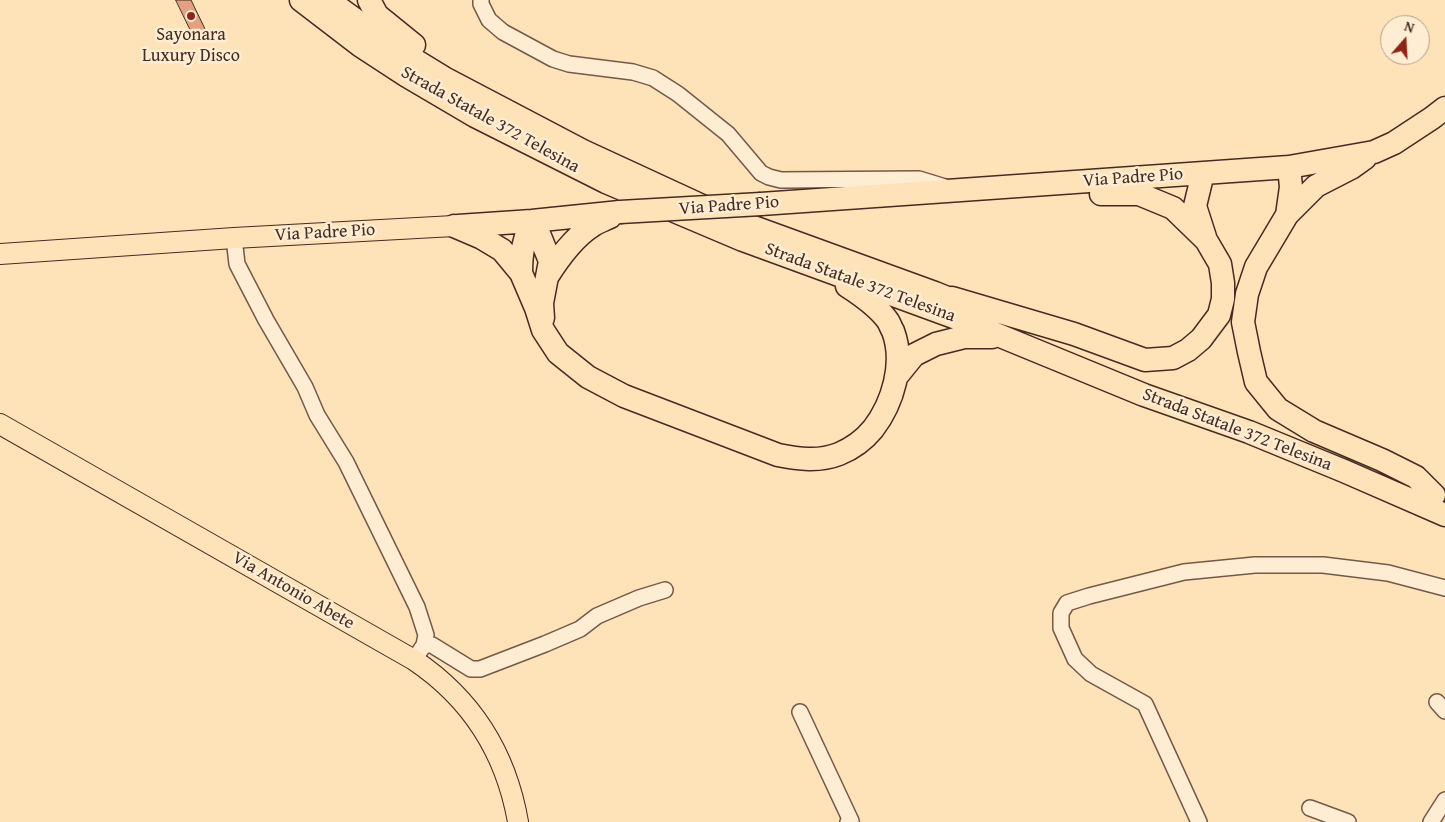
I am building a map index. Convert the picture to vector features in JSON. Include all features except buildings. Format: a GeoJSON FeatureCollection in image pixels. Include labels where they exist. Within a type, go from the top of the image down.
{"type":"FeatureCollection","features":[{"type":"Feature","properties":{"kind":"highway"},"geometry":{"type":"LineString","coordinates":[[282,0],[325,28],[361,46]]}},
{"type":"Feature","properties":{"kind":"highway","name":"Strada Statale 372 Telesina"},"geometry":{"type":"LineString","coordinates":[[301,0],[361,46],[407,76],[476,116],[606,182],[742,240],[959,319],[1144,395],[1249,432],[1445,515]]}},
{"type":"Feature","properties":{"kind":"highway","name":"Strada Statale 372 Telesina"},"geometry":{"type":"LineString","coordinates":[[328,0],[390,45],[444,78],[583,151],[726,217],[935,294],[1094,358],[1247,415],[1440,497]]}},
{"type":"Feature","properties":{"kind":"highway"},"geometry":{"type":"LineString","coordinates":[[369,0],[378,15],[411,43],[472,80],[517,116]]}},
{"type":"Feature","properties":{"kind":"highway","name":"Via Padre Pio"},"geometry":{"type":"LineString","coordinates":[[454,226],[532,221],[620,212],[1289,167],[1374,152],[1394,143],[1445,108]]}},
{"type":"Feature","properties":{"kind":"highway"},"geometry":{"type":"LineString","coordinates":[[1374,152],[1351,168],[1316,186],[1287,215],[1256,267],[1247,294],[1243,322],[1256,382],[1278,409],[1314,431],[1382,460],[1416,477],[1440,497]]}},
{"type":"Feature","properties":{"kind":"highway"},"geometry":{"type":"LineString","coordinates":[[1287,215],[1291,187],[1289,167]]}},
{"type":"Feature","properties":{"kind":"highway"},"geometry":{"type":"LineString","coordinates":[[935,294],[1074,334],[1145,360],[1172,358],[1202,340],[1219,315],[1223,299],[1220,264],[1206,240],[1195,206],[1203,173]]}},
{"type":"Feature","properties":{"kind":"highway"},"geometry":{"type":"LineString","coordinates":[[965,190],[1021,197],[1112,193],[1139,194],[1173,208],[1206,240]]}},
{"type":"Feature","properties":{"kind":"highway"},"geometry":{"type":"LineString","coordinates":[[547,277],[573,242],[592,226],[620,212]]}},
{"type":"Feature","properties":{"kind":"highway"},"geometry":{"type":"LineString","coordinates":[[521,272],[521,258],[525,236],[532,221]]}},
{"type":"Feature","properties":{"kind":"highway"},"geometry":{"type":"LineString","coordinates":[[532,221],[550,261],[542,302],[543,330]]}},
{"type":"Feature","properties":{"kind":"highway"},"geometry":{"type":"LineString","coordinates":[[454,226],[482,238],[502,250],[521,272],[543,330],[558,353],[588,377],[624,396],[778,455],[798,459],[818,459],[838,454],[856,445],[872,431],[883,414],[897,376],[896,339],[889,322],[864,297],[824,270]]}},
{"type":"Feature","properties":{"kind":"highway"},"geometry":{"type":"LineString","coordinates":[[897,376],[914,355],[936,344],[964,337],[1002,337]]}},
{"type":"Feature","properties":{"kind":"main road","name":"Via Padre Pio"},"geometry":{"type":"LineString","coordinates":[[0,254],[234,238],[454,226]]}},
{"type":"Feature","properties":{"kind":"main road","name":"Via Antonio Abete"},"geometry":{"type":"LineString","coordinates":[[0,424],[419,652],[434,674],[470,710],[484,730],[507,779],[518,822]]}},
{"type":"Feature","properties":{"kind":"street"},"geometry":{"type":"LineString","coordinates":[[481,0],[489,20],[502,32],[553,59],[569,64],[633,72],[653,78],[678,94],[728,134],[761,172],[769,177],[781,180],[919,179],[965,190]]}},
{"type":"Feature","properties":{"kind":"street"},"geometry":{"type":"LineString","coordinates":[[234,238],[237,264],[266,320],[305,387],[317,415],[346,462],[417,607],[426,635],[419,652]]}},
{"type":"Feature","properties":{"kind":"street"},"geometry":{"type":"LineString","coordinates":[[1199,822],[1146,704],[1091,674],[1075,659],[1061,628],[1061,613],[1067,604],[1089,596],[1184,572],[1255,565],[1323,565],[1388,572],[1445,588]]}},
{"type":"Feature","properties":{"kind":"street"},"geometry":{"type":"LineString","coordinates":[[419,652],[432,645],[471,669],[480,669],[580,629],[597,616],[639,598],[665,590]]}},
{"type":"Feature","properties":{"kind":"street"},"geometry":{"type":"LineString","coordinates":[[800,712],[851,820],[848,822]]}},
{"type":"Feature","properties":{"kind":"street"},"geometry":{"type":"LineString","coordinates":[[1431,822],[1445,800]]}},
{"type":"Feature","properties":{"kind":"street"},"geometry":{"type":"LineString","coordinates":[[1310,808],[1348,822]]}},
{"type":"Feature","properties":{"kind":"place","name":"Sayonara Luxury Disco"},"geometry":{"type":"Point","coordinates":[191,16]}}]}
